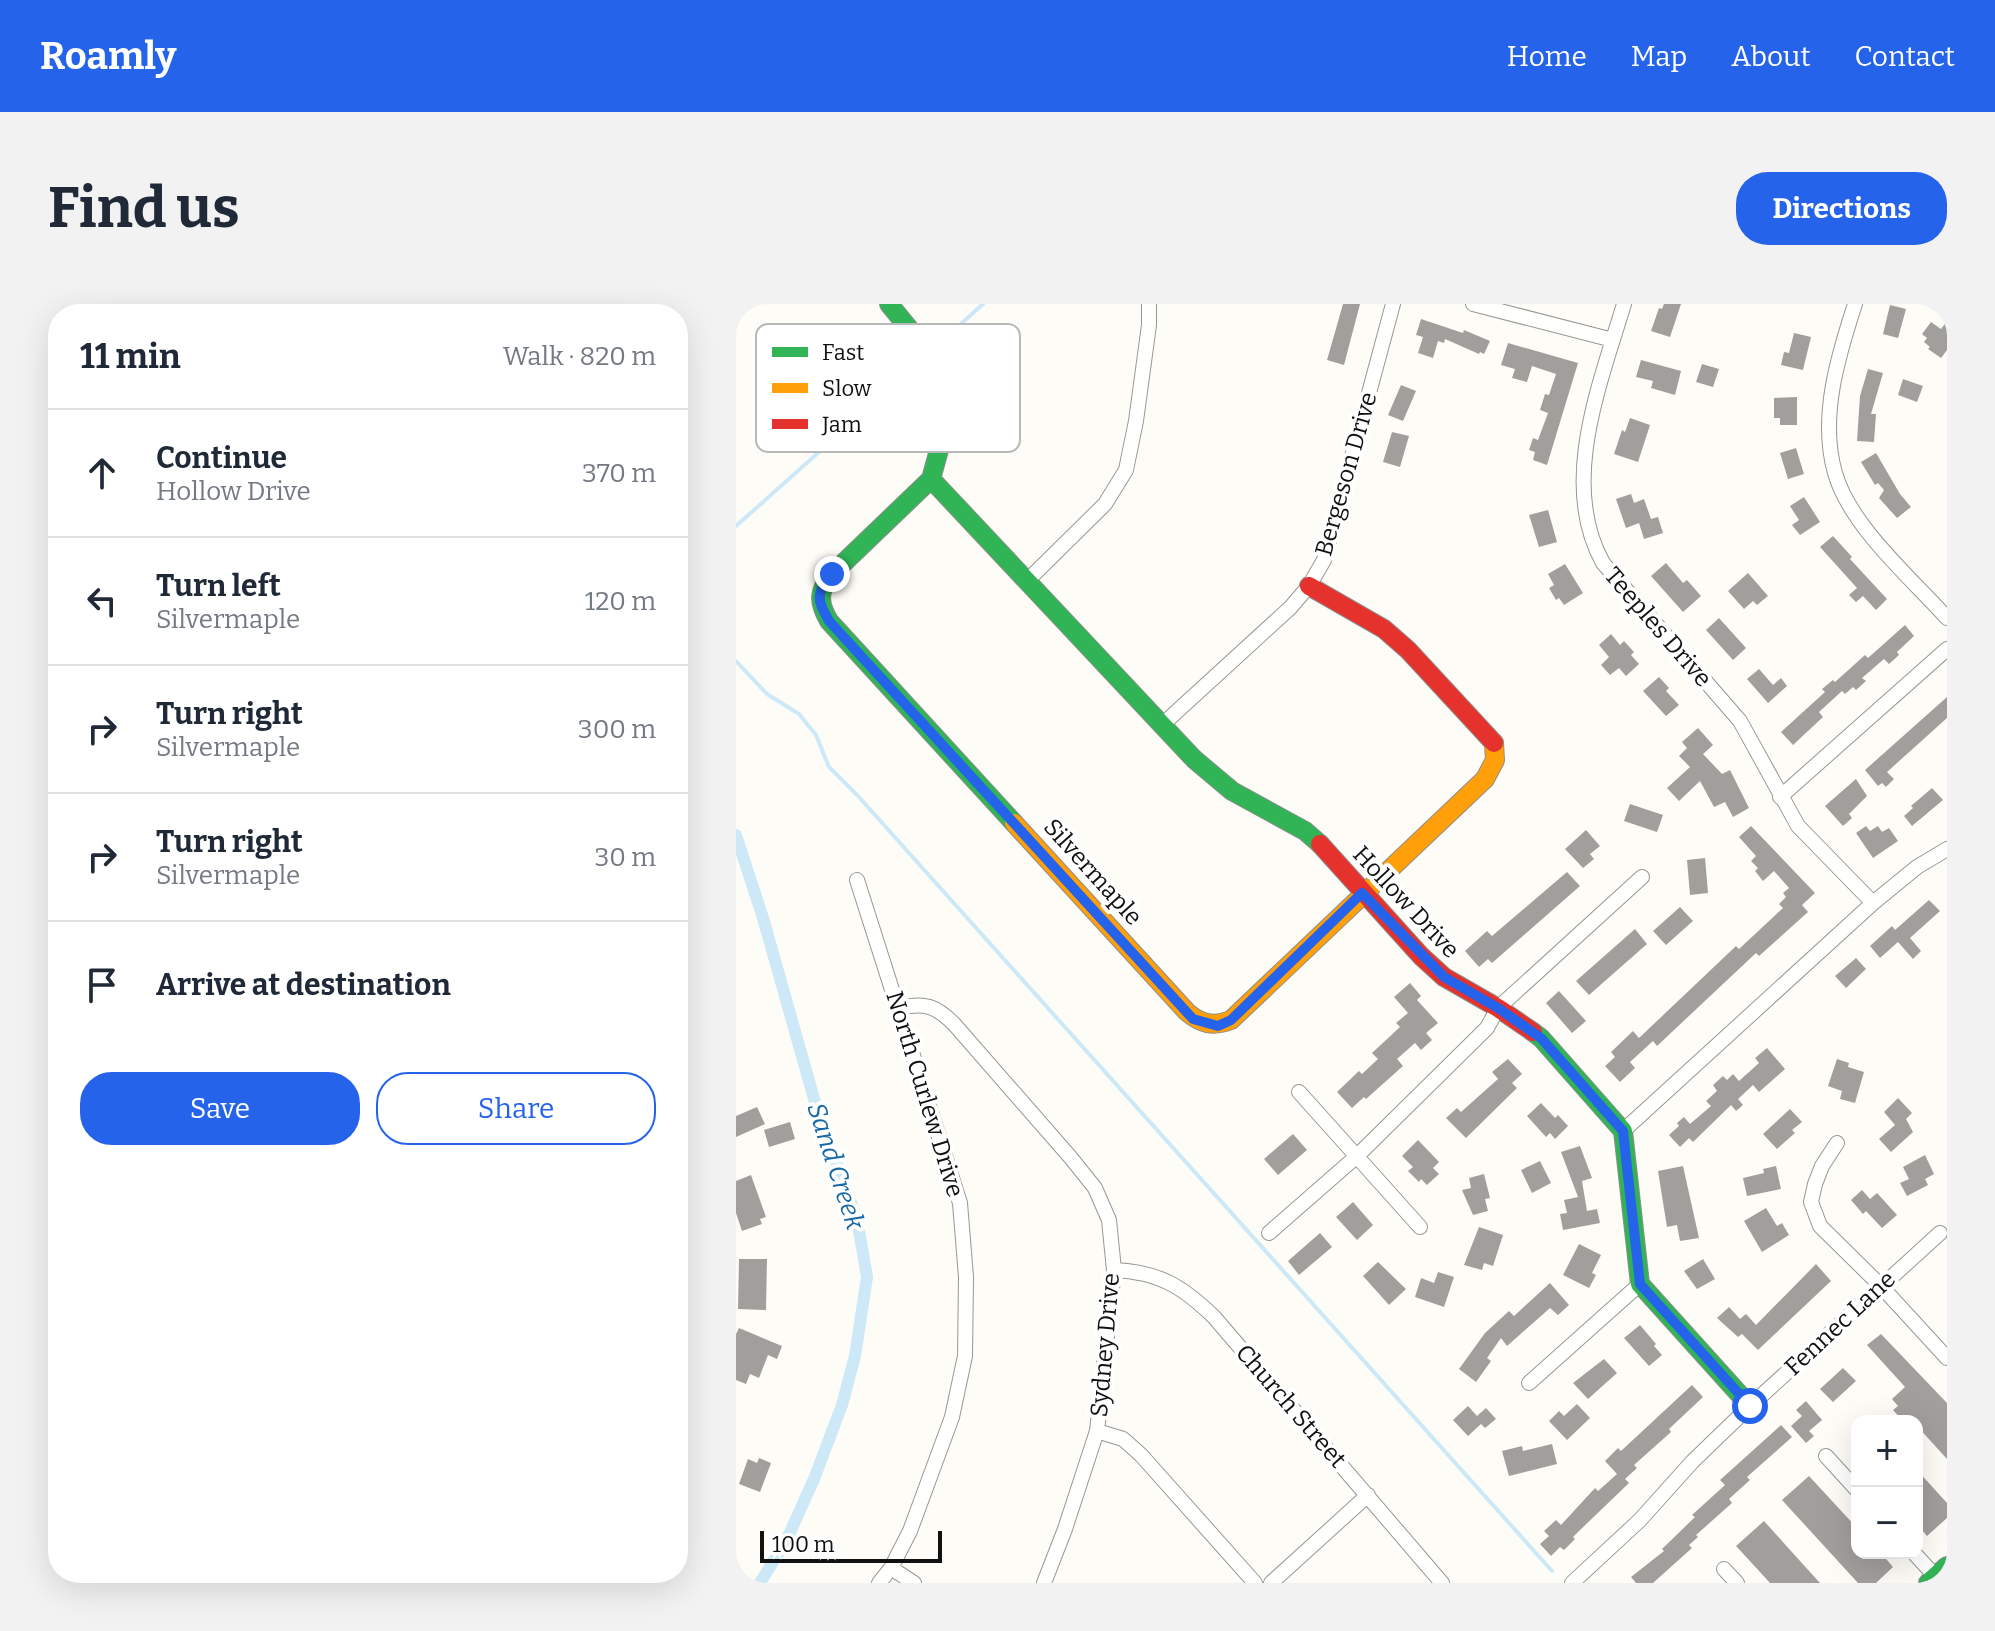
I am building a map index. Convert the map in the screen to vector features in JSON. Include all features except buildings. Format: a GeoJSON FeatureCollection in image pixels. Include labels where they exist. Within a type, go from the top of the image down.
{"type":"FeatureCollection","features":[{"type":"Feature","properties":{"kind":"street"},"geometry":{"type":"LineString","coordinates":[[889,304],[905,324]]}},
{"type":"Feature","properties":{"kind":"street"},"geometry":{"type":"LineString","coordinates":[[1027,581],[1105,504],[1126,470],[1138,407],[1149,304]]}},
{"type":"Feature","properties":{"kind":"street","name":"Bergeson Drive"},"geometry":{"type":"LineString","coordinates":[[1162,725],[1290,608],[1309,586],[1324,560],[1393,304]]}},
{"type":"Feature","properties":{"kind":"street"},"geometry":{"type":"LineString","coordinates":[[1473,304],[1613,340]]}},
{"type":"Feature","properties":{"kind":"street","name":"Teeples Drive"},"geometry":{"type":"LineString","coordinates":[[1624,304],[1589,427],[1584,474],[1585,512],[1592,543],[1603,563],[1740,721],[1798,826],[1873,903]]}},
{"type":"Feature","properties":{"kind":"street"},"geometry":{"type":"LineString","coordinates":[[1855,304],[1840,350],[1831,402],[1835,474],[1865,528],[1947,618]]}},
{"type":"Feature","properties":{"kind":"street"},"geometry":{"type":"LineString","coordinates":[[931,479],[938,452]]}},
{"type":"Feature","properties":{"kind":"street","name":"Hollow Drive"},"geometry":{"type":"LineString","coordinates":[[931,479],[1213,777],[1305,831],[1444,977],[1498,1008],[1541,1038],[1623,1131]]}},
{"type":"Feature","properties":{"kind":"street","name":"Silvermaple"},"geometry":{"type":"LineString","coordinates":[[931,479],[820,587],[819,604],[829,621],[1193,1019],[1218,1026],[1231,1020],[1485,779],[1495,765],[1497,753],[1493,739],[1408,650],[1384,629],[1309,586]]}},
{"type":"Feature","properties":{"kind":"street"},"geometry":{"type":"LineString","coordinates":[[1780,797],[1947,649]]}},
{"type":"Feature","properties":{"kind":"street"},"geometry":{"type":"LineString","coordinates":[[1750,1406],[1640,1284],[1623,1131],[1873,903],[1917,867],[1947,849]]}},
{"type":"Feature","properties":{"kind":"street"},"geometry":{"type":"LineString","coordinates":[[1269,1233],[1357,1156],[1487,1028],[1498,1008],[1642,877]]}},
{"type":"Feature","properties":{"kind":"street","name":"North Curlew Drive"},"geometry":{"type":"LineString","coordinates":[[857,880],[960,1203],[966,1293],[965,1356],[952,1417],[919,1508],[891,1568],[879,1583]]}},
{"type":"Feature","properties":{"kind":"street","name":"Sydney Drive"},"geometry":{"type":"LineString","coordinates":[[899,1008],[912,1005],[939,1009],[1071,1158],[1095,1188],[1109,1220],[1114,1270],[1097,1431],[1044,1583]]}},
{"type":"Feature","properties":{"kind":"street"},"geometry":{"type":"LineString","coordinates":[[1299,1092],[1420,1227]]}},
{"type":"Feature","properties":{"kind":"street"},"geometry":{"type":"LineString","coordinates":[[1837,1143],[1822,1166],[1811,1202],[1820,1226],[1947,1358]]}},
{"type":"Feature","properties":{"kind":"street","name":"Fennec Lane"},"geometry":{"type":"LineString","coordinates":[[1572,1583],[1640,1520],[1692,1462],[1750,1406],[1940,1233]]}},
{"type":"Feature","properties":{"kind":"street","name":"Church Street"},"geometry":{"type":"LineString","coordinates":[[1114,1270],[1140,1271],[1169,1281],[1193,1297],[1214,1317],[1442,1583]]}},
{"type":"Feature","properties":{"kind":"street"},"geometry":{"type":"LineString","coordinates":[[1529,1383],[1640,1284]]}},
{"type":"Feature","properties":{"kind":"street"},"geometry":{"type":"LineString","coordinates":[[1097,1431],[1123,1439],[1141,1455],[1255,1583]]}},
{"type":"Feature","properties":{"kind":"street"},"geometry":{"type":"LineString","coordinates":[[1826,1456],[1854,1487]]}},
{"type":"Feature","properties":{"kind":"street"},"geometry":{"type":"LineString","coordinates":[[1271,1583],[1368,1495]]}},
{"type":"Feature","properties":{"kind":"street"},"geometry":{"type":"LineString","coordinates":[[1920,1559],[1937,1575]]}},
{"type":"Feature","properties":{"kind":"street"},"geometry":{"type":"LineString","coordinates":[[891,1568],[914,1583]]}},
{"type":"Feature","properties":{"kind":"street"},"geometry":{"type":"LineString","coordinates":[[1724,1569],[1737,1583]]}},
{"type":"Feature","properties":{"kind":"waterway"},"geometry":{"type":"LineString","coordinates":[[961,324],[983,304]]}},
{"type":"Feature","properties":{"kind":"waterway"},"geometry":{"type":"LineString","coordinates":[[736,526],[819,452]]}},
{"type":"Feature","properties":{"kind":"waterway"},"geometry":{"type":"LineString","coordinates":[[736,661],[767,694],[799,714],[816,735],[829,767],[1552,1571]]}},
{"type":"Feature","properties":{"kind":"waterway","name":"Sand Creek"},"geometry":{"type":"LineString","coordinates":[[736,835],[763,918],[818,1113],[857,1219],[867,1277],[855,1356],[842,1405],[787,1539],[760,1583]]}},
{"type":"Feature","properties":{"kind":"traffic: fast"},"geometry":{"type":"LineString","coordinates":[[889,304],[905,324]]}},
{"type":"Feature","properties":{"kind":"traffic: fast"},"geometry":{"type":"LineString","coordinates":[[938,452],[931,479],[832,574],[822,591],[821,602],[829,621],[1014,823]]}},
{"type":"Feature","properties":{"kind":"traffic: fast"},"geometry":{"type":"LineString","coordinates":[[931,479],[1194,759],[1232,791],[1305,831],[1320,844]]}},
{"type":"Feature","properties":{"kind":"traffic: fast"},"geometry":{"type":"LineString","coordinates":[[1533,1032],[1623,1131],[1640,1284],[1750,1406]]}},
{"type":"Feature","properties":{"kind":"traffic: fast"},"geometry":{"type":"LineString","coordinates":[[1928,1583],[1947,1566]]}},
{"type":"Feature","properties":{"kind":"traffic: slow"},"geometry":{"type":"LineString","coordinates":[[1014,823],[1187,1012],[1202,1022],[1213,1024],[1231,1020],[1485,779],[1495,760],[1494,743]]}},
{"type":"Feature","properties":{"kind":"traffic: jam"},"geometry":{"type":"LineString","coordinates":[[1309,586],[1384,629],[1408,650],[1494,743]]}},
{"type":"Feature","properties":{"kind":"traffic: jam"},"geometry":{"type":"LineString","coordinates":[[1320,844],[1421,956],[1444,977],[1533,1032]]}},
{"type":"Feature","properties":{"kind":"route"},"geometry":{"type":"LineString","coordinates":[[832,574],[820,587],[819,604],[829,621],[1193,1019],[1218,1026],[1231,1020],[1362,893],[1444,977],[1498,1008],[1541,1038],[1623,1131],[1640,1284],[1750,1406]]}}]}
